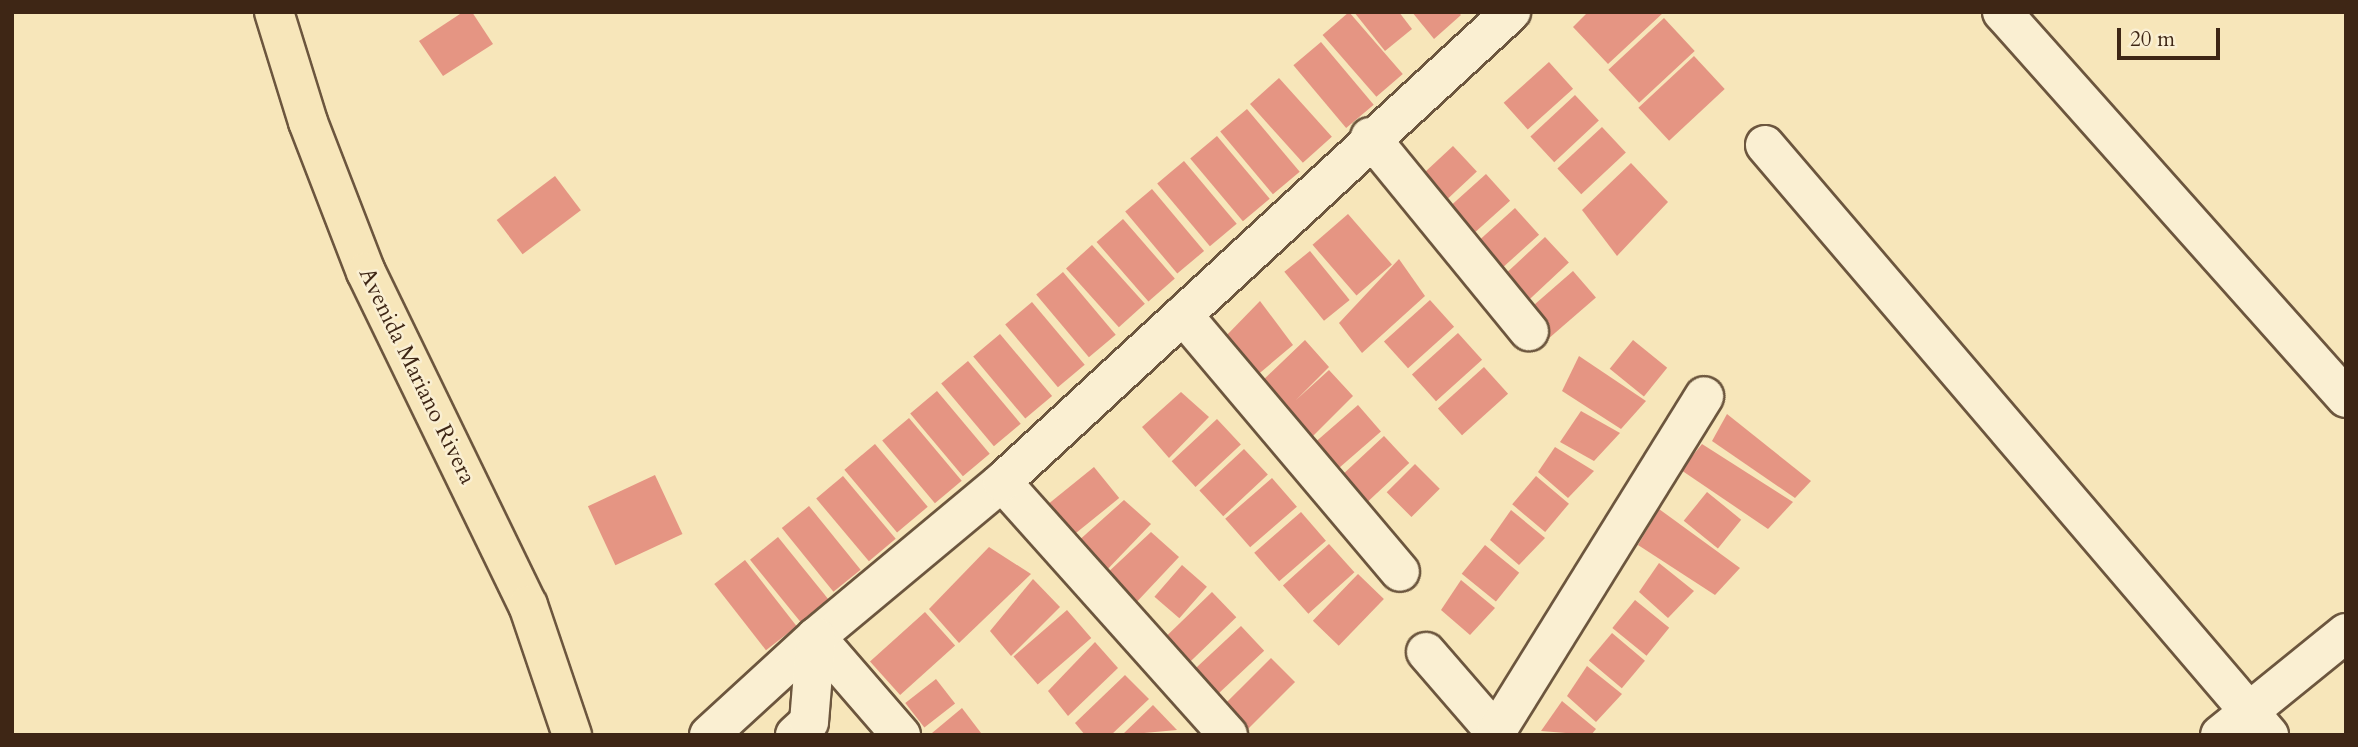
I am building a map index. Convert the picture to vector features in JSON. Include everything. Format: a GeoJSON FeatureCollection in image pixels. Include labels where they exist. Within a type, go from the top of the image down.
{"type":"FeatureCollection","features":[{"type":"Feature","properties":{"kind":"main road","name":"Avenida Mariano Rivera"},"geometry":{"type":"LineString","coordinates":[[274,12],[308,122],[366,272],[528,605],[572,735]]}},
{"type":"Feature","properties":{"kind":"street"},"geometry":{"type":"LineString","coordinates":[[709,735],[816,637],[1002,482],[1370,137],[1511,12]]}},
{"type":"Feature","properties":{"kind":"street"},"geometry":{"type":"LineString","coordinates":[[2002,12],[2346,398]]}},
{"type":"Feature","properties":{"kind":"street"},"geometry":{"type":"LineString","coordinates":[[1370,137],[1529,331]]}},
{"type":"Feature","properties":{"kind":"street"},"geometry":{"type":"LineString","coordinates":[[1765,145],[2259,723]]}},
{"type":"Feature","properties":{"kind":"street"},"geometry":{"type":"LineString","coordinates":[[1183,315],[1400,572]]}},
{"type":"Feature","properties":{"kind":"street"},"geometry":{"type":"LineString","coordinates":[[1426,652],[1497,734],[1704,396]]}},
{"type":"Feature","properties":{"kind":"street"},"geometry":{"type":"LineString","coordinates":[[1002,482],[1228,735]]}},
{"type":"Feature","properties":{"kind":"street"},"geometry":{"type":"LineString","coordinates":[[2220,735],[2259,723],[2346,633]]}},
{"type":"Feature","properties":{"kind":"street"},"geometry":{"type":"LineString","coordinates":[[795,735],[809,722],[816,637]]}},
{"type":"Feature","properties":{"kind":"street"},"geometry":{"type":"LineString","coordinates":[[816,637],[901,735]]}},
{"type":"Feature","properties":{"kind":"building"},"geometry":{"type":"Polygon","coordinates":[[[463,12],[472,12],[493,44],[443,76],[419,41],[463,12]]]}},
{"type":"Feature","properties":{"kind":"building"},"geometry":{"type":"Polygon","coordinates":[[[1349,12],[1403,74],[1376,97],[1323,35],[1349,12]]]}},
{"type":"Feature","properties":{"kind":"building"},"geometry":{"type":"Polygon","coordinates":[[[1354,12],[1399,12],[1412,29],[1385,51],[1354,12]]]}},
{"type":"Feature","properties":{"kind":"building"},"geometry":{"type":"Polygon","coordinates":[[[1412,12],[1458,12],[1461,15],[1434,39],[1412,12]]]}},
{"type":"Feature","properties":{"kind":"building"},"geometry":{"type":"Polygon","coordinates":[[[1588,12],[1664,12],[1608,64],[1573,27],[1588,12]]]}},
{"type":"Feature","properties":{"kind":"building"},"geometry":{"type":"Polygon","coordinates":[[[1664,18],[1695,51],[1639,103],[1608,70],[1664,18]]]}},
{"type":"Feature","properties":{"kind":"building"},"geometry":{"type":"Polygon","coordinates":[[[1321,42],[1374,105],[1346,128],[1293,65],[1321,42]]]}},
{"type":"Feature","properties":{"kind":"building"},"geometry":{"type":"Polygon","coordinates":[[[1694,56],[1725,89],[1669,141],[1638,108],[1694,56]]]}},
{"type":"Feature","properties":{"kind":"building"},"geometry":{"type":"Polygon","coordinates":[[[1549,62],[1573,89],[1528,130],[1504,103],[1549,62]]]}},
{"type":"Feature","properties":{"kind":"building"},"geometry":{"type":"Polygon","coordinates":[[[1279,78],[1332,137],[1303,163],[1250,104],[1279,78]]]}},
{"type":"Feature","properties":{"kind":"building"},"geometry":{"type":"Polygon","coordinates":[[[1575,95],[1599,121],[1554,162],[1530,137],[1575,95]]]}},
{"type":"Feature","properties":{"kind":"building"},"geometry":{"type":"Polygon","coordinates":[[[1247,109],[1300,172],[1273,194],[1220,131],[1247,109]]]}},
{"type":"Feature","properties":{"kind":"building"},"geometry":{"type":"Polygon","coordinates":[[[1602,127],[1626,153],[1581,194],[1557,169],[1602,127]]]}},
{"type":"Feature","properties":{"kind":"building"},"geometry":{"type":"Polygon","coordinates":[[[1217,136],[1270,199],[1243,221],[1190,158],[1217,136]]]}},
{"type":"Feature","properties":{"kind":"building"},"geometry":{"type":"Polygon","coordinates":[[[1453,146],[1477,172],[1432,213],[1408,188],[1453,146]]]}},
{"type":"Feature","properties":{"kind":"building"},"geometry":{"type":"Polygon","coordinates":[[[1184,161],[1237,224],[1210,246],[1157,183],[1184,161]]]}},
{"type":"Feature","properties":{"kind":"building"},"geometry":{"type":"Polygon","coordinates":[[[1631,163],[1668,202],[1617,256],[1582,210],[1631,163]]]}},
{"type":"Feature","properties":{"kind":"building"},"geometry":{"type":"Polygon","coordinates":[[[1486,174],[1510,201],[1465,242],[1441,215],[1486,174]]]}},
{"type":"Feature","properties":{"kind":"building"},"geometry":{"type":"Polygon","coordinates":[[[555,176],[581,210],[523,254],[497,220],[555,176]]]}},
{"type":"Feature","properties":{"kind":"building"},"geometry":{"type":"Polygon","coordinates":[[[1152,189],[1204,251],[1177,274],[1125,211],[1152,189]]]}},
{"type":"Feature","properties":{"kind":"building"},"geometry":{"type":"Polygon","coordinates":[[[1515,208],[1539,235],[1493,276],[1469,249],[1515,208]]]}},
{"type":"Feature","properties":{"kind":"building"},"geometry":{"type":"Polygon","coordinates":[[[1348,214],[1392,265],[1356,295],[1313,245],[1348,214]]]}},
{"type":"Feature","properties":{"kind":"building"},"geometry":{"type":"Polygon","coordinates":[[[1123,219],[1175,279],[1148,302],[1097,242],[1123,219]]]}},
{"type":"Feature","properties":{"kind":"building"},"geometry":{"type":"Polygon","coordinates":[[[1545,237],[1569,263],[1524,305],[1500,279],[1545,237]]]}},
{"type":"Feature","properties":{"kind":"building"},"geometry":{"type":"Polygon","coordinates":[[[1092,245],[1145,304],[1119,327],[1066,268],[1092,245]]]}},
{"type":"Feature","properties":{"kind":"building"},"geometry":{"type":"Polygon","coordinates":[[[1310,251],[1350,300],[1324,321],[1284,272],[1310,251]]]}},
{"type":"Feature","properties":{"kind":"building"},"geometry":{"type":"Polygon","coordinates":[[[1399,259],[1425,296],[1362,353],[1339,323],[1399,259]]]}},
{"type":"Feature","properties":{"kind":"building"},"geometry":{"type":"Polygon","coordinates":[[[1573,271],[1596,297],[1549,338],[1526,312],[1573,271]]]}},
{"type":"Feature","properties":{"kind":"building"},"geometry":{"type":"Polygon","coordinates":[[[1063,272],[1116,335],[1089,357],[1036,294],[1063,272]]]}},
{"type":"Feature","properties":{"kind":"building"},"geometry":{"type":"Polygon","coordinates":[[[1430,300],[1454,327],[1408,368],[1384,341],[1430,300]]]}},
{"type":"Feature","properties":{"kind":"building"},"geometry":{"type":"Polygon","coordinates":[[[1260,301],[1293,345],[1255,377],[1223,339],[1260,301]]]}},
{"type":"Feature","properties":{"kind":"building"},"geometry":{"type":"Polygon","coordinates":[[[1032,302],[1085,365],[1058,387],[1005,324],[1032,302]]]}},
{"type":"Feature","properties":{"kind":"building"},"geometry":{"type":"Polygon","coordinates":[[[1458,333],[1482,360],[1436,401],[1412,374],[1458,333]]]}},
{"type":"Feature","properties":{"kind":"building"},"geometry":{"type":"Polygon","coordinates":[[[1000,334],[1052,396],[1025,419],[973,356],[1000,334]]]}},
{"type":"Feature","properties":{"kind":"building"},"geometry":{"type":"Polygon","coordinates":[[[1305,340],[1329,367],[1296,400],[1329,370],[1353,396],[1308,441],[1261,382],[1305,340]]]}},
{"type":"Feature","properties":{"kind":"building"},"geometry":{"type":"Polygon","coordinates":[[[1633,340],[1667,368],[1644,396],[1610,369],[1633,340]]]}},
{"type":"Feature","properties":{"kind":"building"},"geometry":{"type":"Polygon","coordinates":[[[1579,356],[1646,401],[1621,429],[1562,391],[1579,356]]]}},
{"type":"Feature","properties":{"kind":"building"},"geometry":{"type":"Polygon","coordinates":[[[968,361],[1021,424],[994,446],[941,383],[968,361]]]}},
{"type":"Feature","properties":{"kind":"building"},"geometry":{"type":"Polygon","coordinates":[[[1484,367],[1508,394],[1462,435],[1438,408],[1484,367]]]}},
{"type":"Feature","properties":{"kind":"building"},"geometry":{"type":"Polygon","coordinates":[[[937,391],[990,454],[963,476],[910,413],[937,391]]]}},
{"type":"Feature","properties":{"kind":"building"},"geometry":{"type":"Polygon","coordinates":[[[1181,392],[1209,417],[1169,458],[1142,427],[1181,392]]]}},
{"type":"Feature","properties":{"kind":"building"},"geometry":{"type":"Polygon","coordinates":[[[1358,405],[1381,431],[1335,471],[1312,445],[1358,405]]]}},
{"type":"Feature","properties":{"kind":"building"},"geometry":{"type":"Polygon","coordinates":[[[1581,411],[1620,433],[1594,461],[1560,442],[1581,411]]]}},
{"type":"Feature","properties":{"kind":"building"},"geometry":{"type":"Polygon","coordinates":[[[1727,414],[1811,481],[1795,498],[1712,441],[1727,414]]]}},
{"type":"Feature","properties":{"kind":"building"},"geometry":{"type":"Polygon","coordinates":[[[909,418],[962,481],[935,503],[882,440],[909,418]]]}},
{"type":"Feature","properties":{"kind":"building"},"geometry":{"type":"Polygon","coordinates":[[[1217,419],[1241,445],[1196,487],[1172,461],[1217,419]]]}},
{"type":"Feature","properties":{"kind":"building"},"geometry":{"type":"Polygon","coordinates":[[[1384,436],[1409,463],[1364,505],[1339,478],[1384,436]]]}},
{"type":"Feature","properties":{"kind":"building"},"geometry":{"type":"Polygon","coordinates":[[[875,444],[928,507],[897,533],[844,470],[875,444]]]}},
{"type":"Feature","properties":{"kind":"building"},"geometry":{"type":"Polygon","coordinates":[[[1702,444],[1793,502],[1768,529],[1681,470],[1702,444]]]}},
{"type":"Feature","properties":{"kind":"building"},"geometry":{"type":"Polygon","coordinates":[[[1555,447],[1594,471],[1568,498],[1538,472],[1555,447]]]}},
{"type":"Feature","properties":{"kind":"building"},"geometry":{"type":"Polygon","coordinates":[[[1244,449],[1268,475],[1223,516],[1199,491],[1244,449]]]}},
{"type":"Feature","properties":{"kind":"building"},"geometry":{"type":"Polygon","coordinates":[[[1415,464],[1440,489],[1411,517],[1387,492],[1415,464]]]}},
{"type":"Feature","properties":{"kind":"building"},"geometry":{"type":"Polygon","coordinates":[[[1094,467],[1119,498],[1069,538],[1044,507],[1094,467]]]}},
{"type":"Feature","properties":{"kind":"building"},"geometry":{"type":"Polygon","coordinates":[[[655,475],[682,534],[615,565],[588,506],[655,475]]]}},
{"type":"Feature","properties":{"kind":"building"},"geometry":{"type":"Polygon","coordinates":[[[843,476],[896,539],[869,561],[816,498],[843,476]]]}},
{"type":"Feature","properties":{"kind":"building"},"geometry":{"type":"Polygon","coordinates":[[[1536,476],[1569,504],[1545,532],[1512,504],[1536,476]]]}},
{"type":"Feature","properties":{"kind":"building"},"geometry":{"type":"Polygon","coordinates":[[[1272,478],[1297,507],[1250,547],[1225,519],[1272,478]]]}},
{"type":"Feature","properties":{"kind":"building"},"geometry":{"type":"Polygon","coordinates":[[[1707,492],[1741,520],[1718,548],[1684,521],[1707,492]]]}},
{"type":"Feature","properties":{"kind":"building"},"geometry":{"type":"Polygon","coordinates":[[[1124,500],[1151,524],[1103,574],[1076,543],[1124,500]]]}},
{"type":"Feature","properties":{"kind":"building"},"geometry":{"type":"Polygon","coordinates":[[[809,506],[861,570],[833,592],[782,528],[809,506]]]}},
{"type":"Feature","properties":{"kind":"building"},"geometry":{"type":"Polygon","coordinates":[[[1659,509],[1740,568],[1715,595],[1638,545],[1659,509]]]}},
{"type":"Feature","properties":{"kind":"building"},"geometry":{"type":"Polygon","coordinates":[[[1511,510],[1545,538],[1519,565],[1490,540],[1511,510]]]}},
{"type":"Feature","properties":{"kind":"building"},"geometry":{"type":"Polygon","coordinates":[[[1301,512],[1326,541],[1279,581],[1254,553],[1301,512]]]}},
{"type":"Feature","properties":{"kind":"building"},"geometry":{"type":"Polygon","coordinates":[[[1151,532],[1179,557],[1131,608],[1104,576],[1151,532]]]}},
{"type":"Feature","properties":{"kind":"building"},"geometry":{"type":"Polygon","coordinates":[[[778,537],[828,599],[800,622],[750,560],[778,537]]]}},
{"type":"Feature","properties":{"kind":"building"},"geometry":{"type":"Polygon","coordinates":[[[1329,544],[1354,572],[1308,614],[1283,585],[1329,544]]]}},
{"type":"Feature","properties":{"kind":"building"},"geometry":{"type":"Polygon","coordinates":[[[1485,545],[1519,573],[1496,601],[1462,574],[1485,545]]]}},
{"type":"Feature","properties":{"kind":"building"},"geometry":{"type":"Polygon","coordinates":[[[989,547],[1031,574],[959,643],[929,609],[989,547]]]}},
{"type":"Feature","properties":{"kind":"building"},"geometry":{"type":"Polygon","coordinates":[[[745,560],[797,626],[766,650],[714,584],[745,560]]]}},
{"type":"Feature","properties":{"kind":"building"},"geometry":{"type":"Polygon","coordinates":[[[1659,563],[1694,591],[1668,618],[1639,592],[1659,563]]]}},
{"type":"Feature","properties":{"kind":"building"},"geometry":{"type":"Polygon","coordinates":[[[1182,565],[1207,587],[1179,618],[1154,597],[1182,565]]]}},
{"type":"Feature","properties":{"kind":"building"},"geometry":{"type":"Polygon","coordinates":[[[1358,574],[1384,599],[1339,646],[1313,621],[1358,574]]]}},
{"type":"Feature","properties":{"kind":"building"},"geometry":{"type":"Polygon","coordinates":[[[1033,579],[1060,607],[1011,656],[990,631],[1033,579]]]}},
{"type":"Feature","properties":{"kind":"building"},"geometry":{"type":"Polygon","coordinates":[[[1461,580],[1495,608],[1470,635],[1441,610],[1461,580]]]}},
{"type":"Feature","properties":{"kind":"building"},"geometry":{"type":"Polygon","coordinates":[[[1212,592],[1236,617],[1186,666],[1162,641],[1212,592]]]}},
{"type":"Feature","properties":{"kind":"building"},"geometry":{"type":"Polygon","coordinates":[[[1635,600],[1669,628],[1647,656],[1612,628],[1635,600]]]}},
{"type":"Feature","properties":{"kind":"building"},"geometry":{"type":"Polygon","coordinates":[[[1067,610],[1091,638],[1038,685],[1013,657],[1067,610]]]}},
{"type":"Feature","properties":{"kind":"building"},"geometry":{"type":"Polygon","coordinates":[[[925,612],[955,645],[900,695],[870,662],[925,612]]]}},
{"type":"Feature","properties":{"kind":"building"},"geometry":{"type":"Polygon","coordinates":[[[1241,626],[1264,651],[1214,698],[1191,673],[1241,626]]]}},
{"type":"Feature","properties":{"kind":"building"},"geometry":{"type":"Polygon","coordinates":[[[1612,633],[1645,661],[1622,688],[1589,661],[1612,633]]]}},
{"type":"Feature","properties":{"kind":"building"},"geometry":{"type":"Polygon","coordinates":[[[1095,642],[1118,668],[1068,716],[1048,691],[1095,642]]]}},
{"type":"Feature","properties":{"kind":"building"},"geometry":{"type":"Polygon","coordinates":[[[1271,658],[1295,682],[1246,731],[1222,707],[1271,658]]]}},
{"type":"Feature","properties":{"kind":"building"},"geometry":{"type":"Polygon","coordinates":[[[1587,666],[1622,694],[1596,722],[1567,696],[1587,666]]]}},
{"type":"Feature","properties":{"kind":"building"},"geometry":{"type":"Polygon","coordinates":[[[1125,675],[1149,699],[1111,735],[1085,735],[1075,723],[1125,675]]]}},
{"type":"Feature","properties":{"kind":"building"},"geometry":{"type":"Polygon","coordinates":[[[936,679],[955,703],[924,727],[905,703],[936,679]]]}},
{"type":"Feature","properties":{"kind":"building"},"geometry":{"type":"Polygon","coordinates":[[[1562,701],[1596,729],[1591,735],[1541,731],[1562,701]]]}},
{"type":"Feature","properties":{"kind":"building"},"geometry":{"type":"Polygon","coordinates":[[[1153,705],[1177,730],[1122,735],[1153,705]]]}},
{"type":"Feature","properties":{"kind":"building"},"geometry":{"type":"Polygon","coordinates":[[[962,708],[981,733],[932,733],[962,708]]]}}]}
